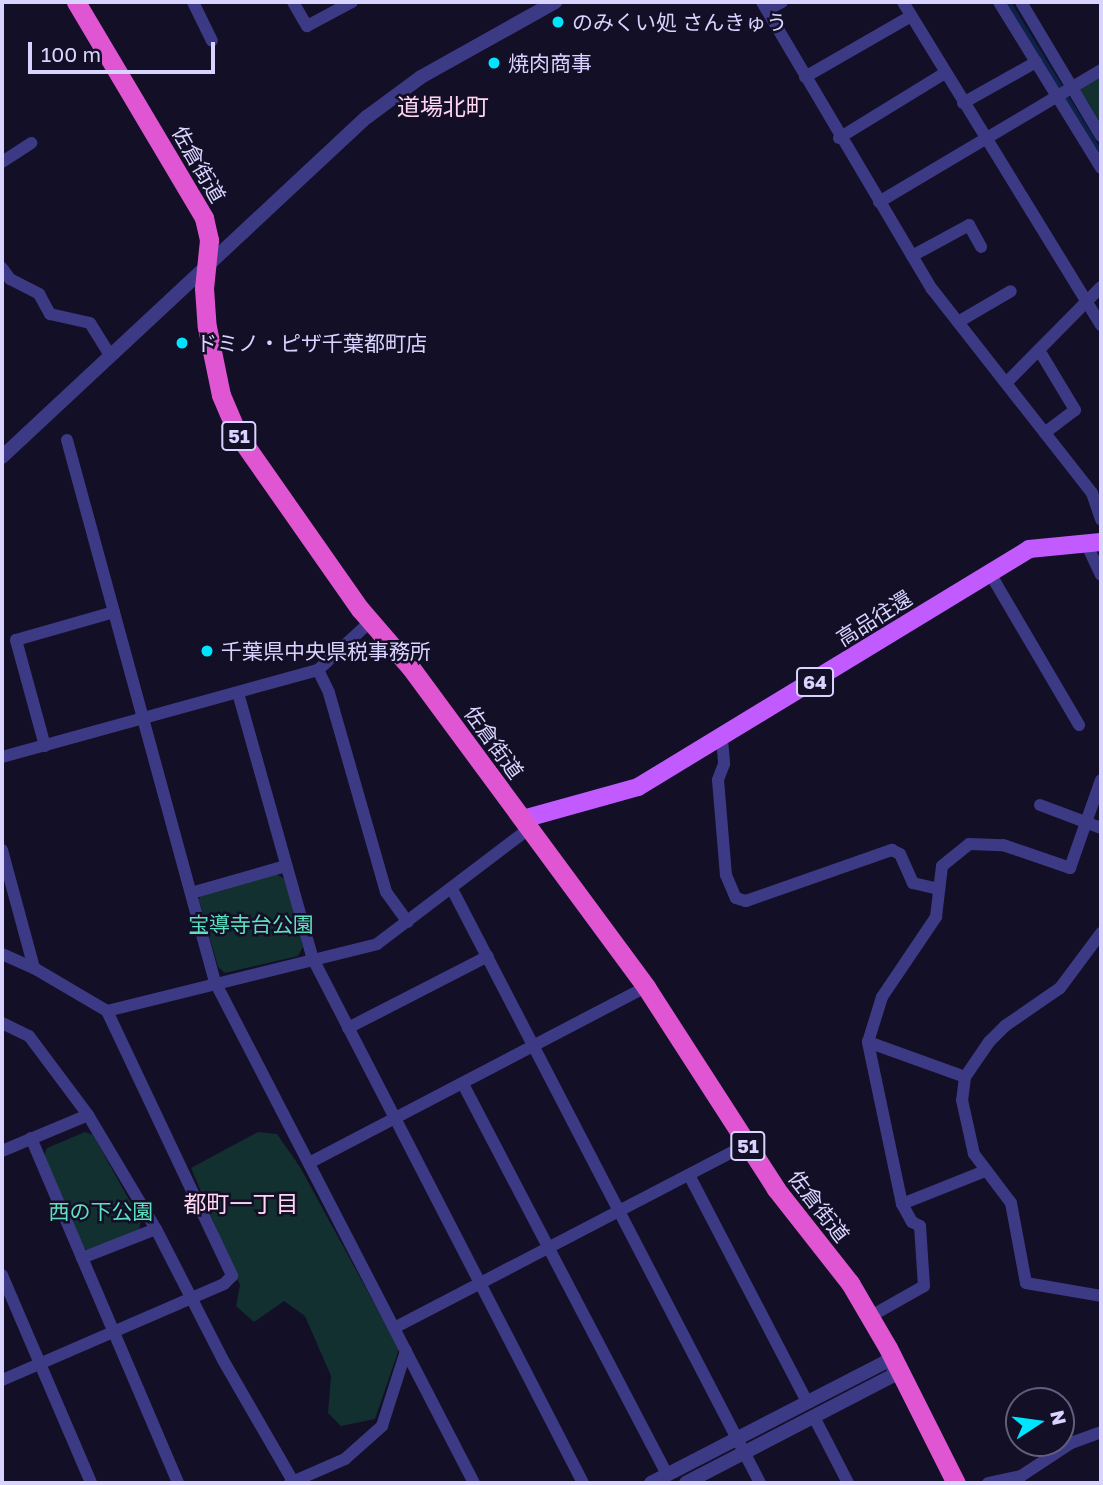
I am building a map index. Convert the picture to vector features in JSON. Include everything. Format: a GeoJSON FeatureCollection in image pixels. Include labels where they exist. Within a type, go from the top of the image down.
{"type":"FeatureCollection","features":[{"type":"Feature","properties":{"kind":"highway","name":"佐倉街道"},"geometry":{"type":"LineString","coordinates":[[76,2],[198,206],[209,240],[207,327],[232,424],[371,621],[646,987],[747,1144],[871,1315],[956,1483]]}},
{"type":"Feature","properties":{"kind":"main road","name":"高品往還"},"geometry":{"type":"LineString","coordinates":[[524,827],[638,787],[722,740],[991,575],[1028,549],[1093,542]]}},
{"type":"Feature","properties":{"kind":"street"},"geometry":{"type":"LineString","coordinates":[[193,2],[212,41]]}},
{"type":"Feature","properties":{"kind":"street"},"geometry":{"type":"LineString","coordinates":[[293,2],[307,26],[352,2]]}},
{"type":"Feature","properties":{"kind":"street"},"geometry":{"type":"LineString","coordinates":[[2,457],[207,263],[367,117],[421,77],[555,2]]}},
{"type":"Feature","properties":{"kind":"street"},"geometry":{"type":"LineString","coordinates":[[782,2],[764,6],[839,138],[912,256],[958,323],[1092,493],[1101,519]]}},
{"type":"Feature","properties":{"kind":"street"},"geometry":{"type":"LineString","coordinates":[[902,2],[1101,325]]}},
{"type":"Feature","properties":{"kind":"street"},"geometry":{"type":"LineString","coordinates":[[999,2],[1036,62],[1065,91],[1101,136]]}},
{"type":"Feature","properties":{"kind":"street"},"geometry":{"type":"LineString","coordinates":[[1021,2],[1101,168]]}},
{"type":"Feature","properties":{"kind":"street"},"geometry":{"type":"LineString","coordinates":[[805,77],[911,16]]}},
{"type":"Feature","properties":{"kind":"street"},"geometry":{"type":"LineString","coordinates":[[963,103],[1036,62]]}},
{"type":"Feature","properties":{"kind":"street"},"geometry":{"type":"LineString","coordinates":[[879,202],[1101,70]]}},
{"type":"Feature","properties":{"kind":"street"},"geometry":{"type":"LineString","coordinates":[[839,138],[945,73]]}},
{"type":"Feature","properties":{"kind":"street"},"geometry":{"type":"LineString","coordinates":[[2,162],[31,143]]}},
{"type":"Feature","properties":{"kind":"street"},"geometry":{"type":"LineString","coordinates":[[912,256],[969,225],[981,247]]}},
{"type":"Feature","properties":{"kind":"street"},"geometry":{"type":"LineString","coordinates":[[2,268],[10,279],[39,293],[50,314],[90,323],[111,356]]}},
{"type":"Feature","properties":{"kind":"street"},"geometry":{"type":"LineString","coordinates":[[1006,383],[1101,286]]}},
{"type":"Feature","properties":{"kind":"street"},"geometry":{"type":"LineString","coordinates":[[958,323],[1011,291]]}},
{"type":"Feature","properties":{"kind":"street"},"geometry":{"type":"LineString","coordinates":[[1039,350],[1075,410],[1045,433]]}},
{"type":"Feature","properties":{"kind":"street"},"geometry":{"type":"LineString","coordinates":[[67,440],[215,982],[474,1483]]}},
{"type":"Feature","properties":{"kind":"street"},"geometry":{"type":"LineString","coordinates":[[1093,542],[1101,575]]}},
{"type":"Feature","properties":{"kind":"street"},"geometry":{"type":"LineString","coordinates":[[991,575],[1079,725]]}},
{"type":"Feature","properties":{"kind":"street"},"geometry":{"type":"LineString","coordinates":[[45,746],[16,640],[114,612]]}},
{"type":"Feature","properties":{"kind":"street"},"geometry":{"type":"LineString","coordinates":[[2,757],[318,670],[371,621]]}},
{"type":"Feature","properties":{"kind":"street"},"geometry":{"type":"LineString","coordinates":[[318,670],[330,693],[386,892],[408,922]]}},
{"type":"Feature","properties":{"kind":"street"},"geometry":{"type":"LineString","coordinates":[[238,693],[313,959],[583,1483]]}},
{"type":"Feature","properties":{"kind":"street"},"geometry":{"type":"LineString","coordinates":[[722,740],[724,764],[718,780],[726,875],[736,898],[746,901],[892,850],[900,854],[913,883],[939,889]]}},
{"type":"Feature","properties":{"kind":"street"},"geometry":{"type":"LineString","coordinates":[[871,1315],[924,1286],[920,1226],[912,1222],[902,1204],[868,1042],[882,997],[936,917],[942,866],[969,844],[1003,845],[1070,869],[1101,780]]}},
{"type":"Feature","properties":{"kind":"street"},"geometry":{"type":"LineString","coordinates":[[1041,805],[1101,828]]}},
{"type":"Feature","properties":{"kind":"street"},"geometry":{"type":"LineString","coordinates":[[107,1011],[215,982],[377,944],[452,889],[524,827]]}},
{"type":"Feature","properties":{"kind":"street"},"geometry":{"type":"LineString","coordinates":[[2,850],[34,968]]}},
{"type":"Feature","properties":{"kind":"street"},"geometry":{"type":"LineString","coordinates":[[191,893],[285,866]]}},
{"type":"Feature","properties":{"kind":"street"},"geometry":{"type":"LineString","coordinates":[[452,889],[761,1483]]}},
{"type":"Feature","properties":{"kind":"street"},"geometry":{"type":"LineString","coordinates":[[1101,933],[1060,988],[1005,1026],[965,1077],[964,1118],[974,1154],[1011,1203],[1026,1283],[1101,1296]]}},
{"type":"Feature","properties":{"kind":"street"},"geometry":{"type":"LineString","coordinates":[[2,954],[34,968],[107,1011],[230,1265],[232,1276],[224,1284],[2,1380]]}},
{"type":"Feature","properties":{"kind":"street"},"geometry":{"type":"LineString","coordinates":[[348,1028],[488,956]]}},
{"type":"Feature","properties":{"kind":"street"},"geometry":{"type":"LineString","coordinates":[[309,1163],[464,1086],[646,987]]}},
{"type":"Feature","properties":{"kind":"street"},"geometry":{"type":"LineString","coordinates":[[2,1023],[29,1036],[88,1115],[156,1229],[292,1483],[345,1459],[382,1426],[406,1351]]}},
{"type":"Feature","properties":{"kind":"street"},"geometry":{"type":"LineString","coordinates":[[868,1042],[965,1077]]}},
{"type":"Feature","properties":{"kind":"street"},"geometry":{"type":"LineString","coordinates":[[464,1086],[667,1475]]}},
{"type":"Feature","properties":{"kind":"street"},"geometry":{"type":"LineString","coordinates":[[2,1151],[88,1115]]}},
{"type":"Feature","properties":{"kind":"street"},"geometry":{"type":"LineString","coordinates":[[31,1138],[178,1483]]}},
{"type":"Feature","properties":{"kind":"street"},"geometry":{"type":"LineString","coordinates":[[394,1328],[747,1144]]}},
{"type":"Feature","properties":{"kind":"street"},"geometry":{"type":"LineString","coordinates":[[902,1204],[985,1171]]}},
{"type":"Feature","properties":{"kind":"street"},"geometry":{"type":"LineString","coordinates":[[689,1175],[807,1402]]}},
{"type":"Feature","properties":{"kind":"street"},"geometry":{"type":"LineString","coordinates":[[82,1258],[156,1229]]}},
{"type":"Feature","properties":{"kind":"street"},"geometry":{"type":"LineString","coordinates":[[2,1275],[91,1483]]}},
{"type":"Feature","properties":{"kind":"street"},"geometry":{"type":"LineString","coordinates":[[651,1483],[885,1362],[897,1364],[892,1376],[686,1483]]}},
{"type":"Feature","properties":{"kind":"street"},"geometry":{"type":"LineString","coordinates":[[814,1417],[849,1483]]}},
{"type":"Feature","properties":{"kind":"street"},"geometry":{"type":"LineString","coordinates":[[988,1483],[1021,1476],[1071,1443],[1101,1432]]}},
{"type":"Feature","properties":{"kind":"green space"},"geometry":{"type":"Polygon","coordinates":[[[1101,75],[1101,124],[1079,88],[1101,75]]]}},
{"type":"Feature","properties":{"kind":"green space","name":"宝導寺台公園"},"geometry":{"type":"Polygon","coordinates":[[[276,874],[285,879],[303,947],[298,956],[225,973],[218,967],[199,900],[201,892],[276,874]]]}},
{"type":"Feature","properties":{"kind":"green space","name":"西の下公園"},"geometry":{"type":"Polygon","coordinates":[[[85,1132],[93,1135],[141,1221],[139,1231],[90,1251],[83,1248],[44,1156],[47,1148],[85,1132]]]}},
{"type":"Feature","properties":{"kind":"green space"},"geometry":{"type":"Polygon","coordinates":[[[258,1132],[277,1134],[300,1167],[399,1349],[375,1419],[341,1426],[328,1413],[331,1376],[305,1316],[284,1301],[254,1322],[236,1306],[240,1285],[191,1168],[258,1132]]]}},
{"type":"Feature","properties":{"kind":"waterway"},"geometry":{"type":"LineString","coordinates":[[1009,2],[1101,152]]}},
{"type":"Feature","properties":{"kind":"place","name":"のみくい処 さんきゅう"},"geometry":{"type":"Point","coordinates":[558,22]}},
{"type":"Feature","properties":{"kind":"place","name":"焼肉商事"},"geometry":{"type":"Point","coordinates":[494,63]}},
{"type":"Feature","properties":{"kind":"place","name":"ドミノ・ピザ千葉都町店"},"geometry":{"type":"Point","coordinates":[182,343]}},
{"type":"Feature","properties":{"kind":"place","name":"千葉県中央県税事務所"},"geometry":{"type":"Point","coordinates":[207,651]}},
{"type":"Feature","properties":{"kind":"district","name":"道場北町"},"geometry":{"type":"Point","coordinates":[443,106]}},
{"type":"Feature","properties":{"kind":"district","name":"都町一丁目"},"geometry":{"type":"Point","coordinates":[241,1203]}}]}
